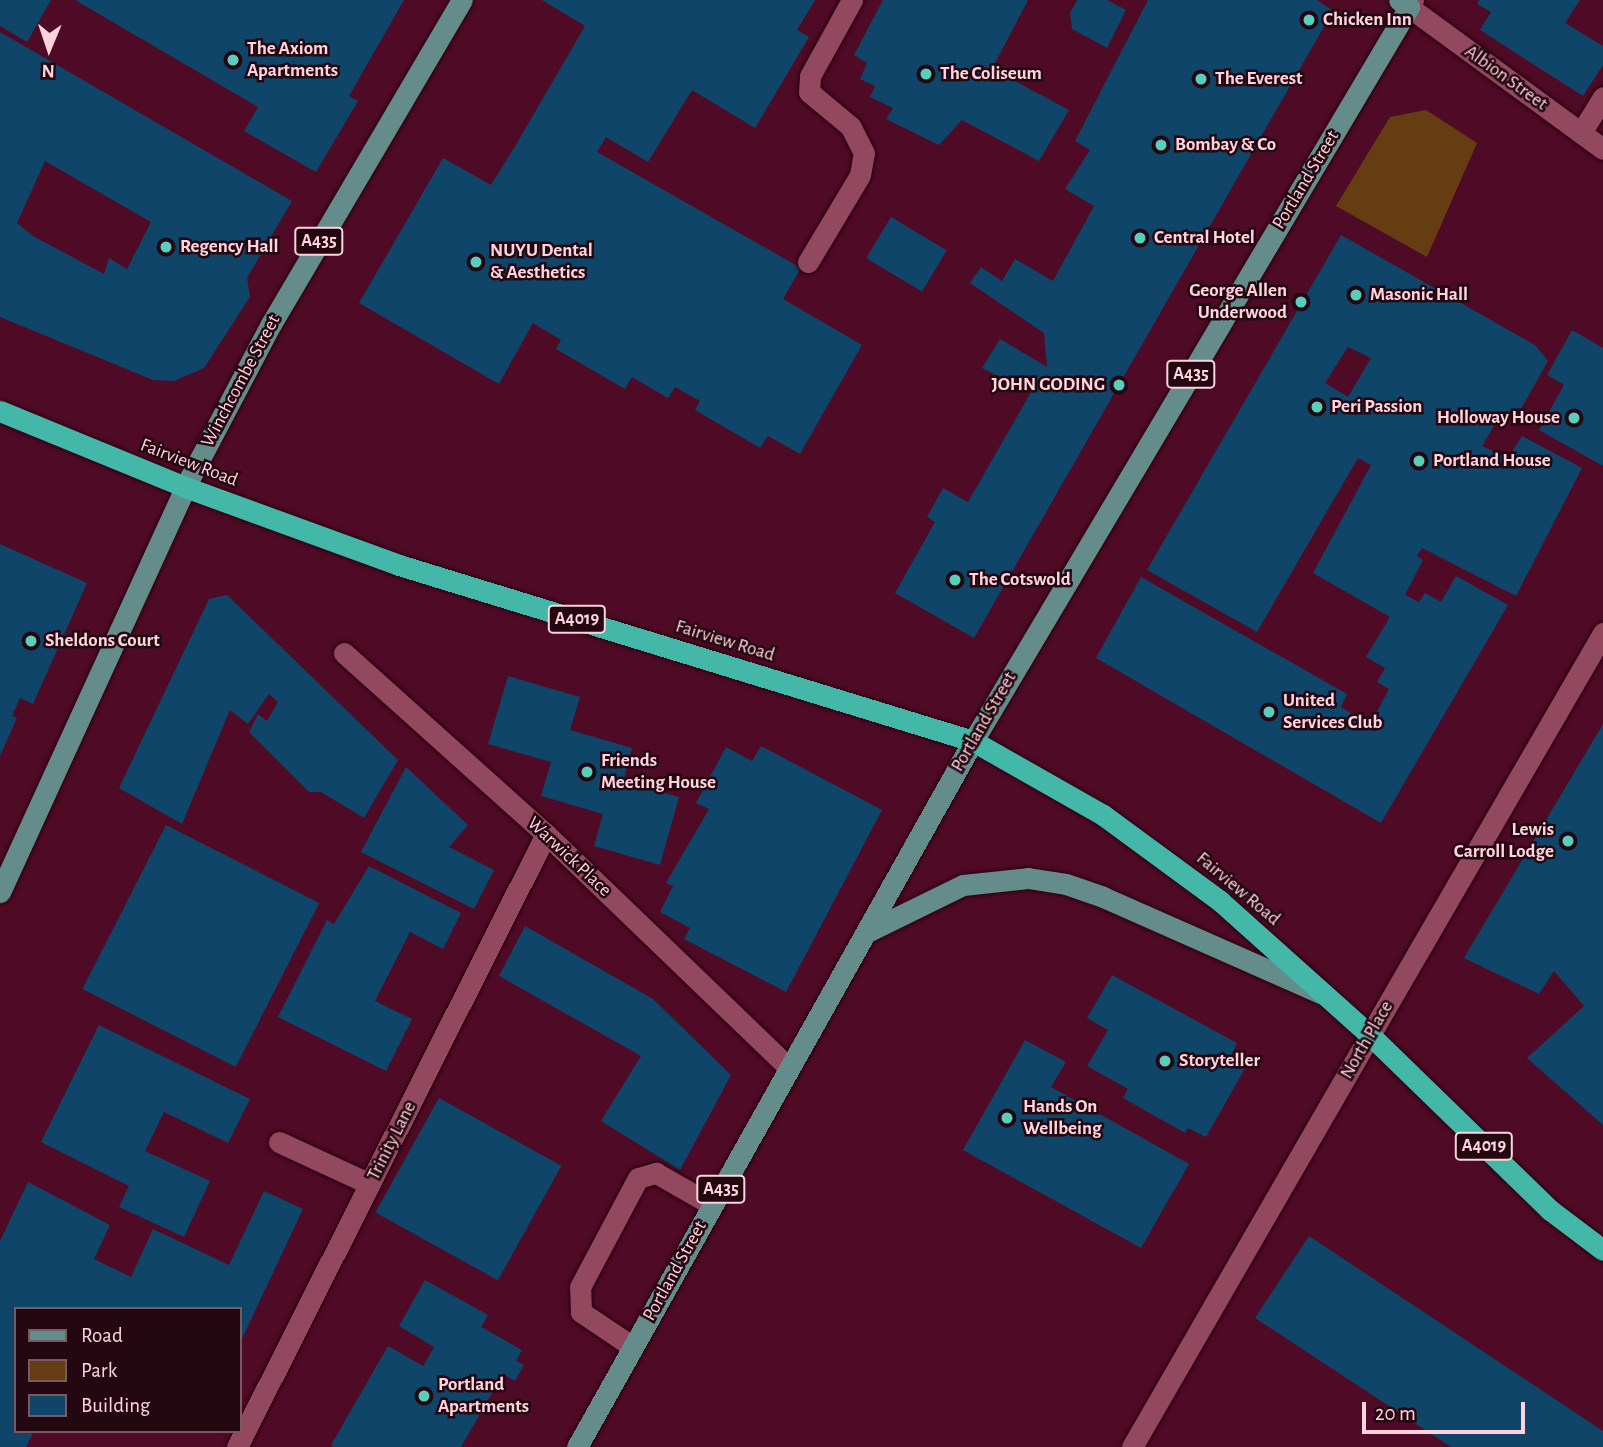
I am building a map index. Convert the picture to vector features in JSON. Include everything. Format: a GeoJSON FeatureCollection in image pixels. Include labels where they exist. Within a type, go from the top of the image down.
{"type":"FeatureCollection","features":[{"type":"Feature","properties":{"kind":"highway","name":"Fairview Road"},"geometry":{"type":"LineString","coordinates":[[0,411],[185,487],[399,565],[973,741],[1061,789],[1165,858],[1370,1035]]}},
{"type":"Feature","properties":{"kind":"highway","name":"A4019"},"geometry":{"type":"LineString","coordinates":[[1370,1035],[1550,1210],[1603,1250]]}},
{"type":"Feature","properties":{"kind":"main road","name":"Winchcombe Street"},"geometry":{"type":"LineString","coordinates":[[0,892],[185,487],[271,324],[461,0]]}},
{"type":"Feature","properties":{"kind":"main road","name":"Portland Street"},"geometry":{"type":"LineString","coordinates":[[577,1447],[973,741],[1406,2]]}},
{"type":"Feature","properties":{"kind":"main road"},"geometry":{"type":"LineString","coordinates":[[867,932],[962,885],[1028,878],[1066,884],[1103,897],[1323,994]]}},
{"type":"Feature","properties":{"kind":"street"},"geometry":{"type":"LineString","coordinates":[[808,262],[860,175],[864,153],[849,126],[809,92],[810,76],[852,0]]}},
{"type":"Feature","properties":{"kind":"street","name":"Albion Street"},"geometry":{"type":"LineString","coordinates":[[1406,2],[1603,149]]}},
{"type":"Feature","properties":{"kind":"street"},"geometry":{"type":"LineString","coordinates":[[1581,133],[1603,97]]}},
{"type":"Feature","properties":{"kind":"street","name":"North Place"},"geometry":{"type":"LineString","coordinates":[[1140,1444],[1370,1035],[1597,658],[1603,632]]}},
{"type":"Feature","properties":{"kind":"street","name":"Warwick Place"},"geometry":{"type":"LineString","coordinates":[[344,653],[546,834],[789,1068]]}},
{"type":"Feature","properties":{"kind":"street","name":"Trinity Lane"},"geometry":{"type":"LineString","coordinates":[[237,1447],[546,834]]}},
{"type":"Feature","properties":{"kind":"street"},"geometry":{"type":"LineString","coordinates":[[279,1142],[370,1184]]}},
{"type":"Feature","properties":{"kind":"street"},"geometry":{"type":"LineString","coordinates":[[633,1347],[581,1312],[580,1287],[638,1178],[656,1174],[712,1205]]}},
{"type":"Feature","properties":{"kind":"green space"},"geometry":{"type":"Polygon","coordinates":[[[1426,110],[1477,143],[1427,257],[1336,206],[1390,117],[1426,110]]]}},
{"type":"Feature","properties":{"kind":"building"},"geometry":{"type":"Polygon","coordinates":[[[0,0],[51,0],[27,42],[0,26],[0,0]]]}},
{"type":"Feature","properties":{"kind":"building","name":"The Axiom Apartments"},"geometry":{"type":"Polygon","coordinates":[[[75,0],[404,0],[349,96],[358,101],[316,172],[244,131],[258,107],[75,0]]]}},
{"type":"Feature","properties":{"kind":"building"},"geometry":{"type":"Polygon","coordinates":[[[542,0],[815,0],[797,30],[809,37],[755,128],[692,90],[648,162],[606,137],[597,152],[801,268],[783,299],[862,345],[800,454],[768,436],[760,448],[695,410],[700,401],[675,387],[668,398],[632,377],[625,389],[556,349],[561,340],[533,323],[499,384],[359,303],[443,158],[491,185],[517,143],[585,26],[542,0]]]}},
{"type":"Feature","properties":{"kind":"building","name":"The Coliseum"},"geometry":{"type":"Polygon","coordinates":[[[883,0],[1028,0],[992,69],[1069,110],[1039,161],[962,120],[939,145],[886,119],[893,108],[870,97],[875,86],[860,79],[867,63],[854,55],[883,0]]]}},
{"type":"Feature","properties":{"kind":"building"},"geometry":{"type":"Polygon","coordinates":[[[1077,0],[1107,0],[1126,10],[1107,48],[1072,29],[1070,13],[1077,0]]]}},
{"type":"Feature","properties":{"kind":"building"},"geometry":{"type":"Polygon","coordinates":[[[1148,0],[1317,0],[1333,11],[974,638],[895,593],[935,522],[927,517],[943,488],[968,502],[1031,392],[982,368],[1000,339],[1047,367],[1044,333],[970,283],[981,267],[1002,281],[1015,259],[1053,281],[1094,206],[1065,189],[1090,150],[1075,141],[1148,0]]]}},
{"type":"Feature","properties":{"kind":"building"},"geometry":{"type":"Polygon","coordinates":[[[1479,0],[1580,0],[1565,23],[1603,46],[1603,65],[1583,96],[1480,30],[1491,12],[1477,4],[1479,0]]]}},
{"type":"Feature","properties":{"kind":"building"},"geometry":{"type":"Polygon","coordinates":[[[0,32],[292,201],[247,278],[250,297],[204,368],[174,381],[153,380],[0,317],[0,32]],[[45,161],[17,223],[33,236],[104,274],[109,258],[127,269],[151,222],[45,161]]]}},
{"type":"Feature","properties":{"kind":"building"},"geometry":{"type":"Polygon","coordinates":[[[891,217],[947,250],[922,292],[866,258],[891,217]]]}},
{"type":"Feature","properties":{"kind":"building"},"geometry":{"type":"Polygon","coordinates":[[[1341,235],[1535,345],[1548,361],[1517,416],[1501,414],[1482,446],[1508,458],[1522,436],[1582,468],[1516,596],[1422,548],[1417,556],[1423,560],[1405,595],[1419,602],[1425,593],[1441,602],[1456,576],[1508,605],[1381,823],[1096,658],[1141,577],[1347,694],[1341,707],[1368,724],[1389,689],[1377,682],[1385,668],[1366,657],[1390,617],[1313,573],[1371,465],[1358,458],[1257,632],[1147,570],[1341,235]],[[1348,347],[1325,383],[1348,397],[1371,358],[1348,347]]]}},
{"type":"Feature","properties":{"kind":"building"},"geometry":{"type":"Polygon","coordinates":[[[1572,330],[1603,348],[1603,466],[1539,430],[1564,385],[1547,375],[1572,330]]]}},
{"type":"Feature","properties":{"kind":"building","name":"Sheldons Court"},"geometry":{"type":"Polygon","coordinates":[[[0,544],[87,583],[33,704],[20,698],[12,716],[17,718],[0,756],[0,544]]]}},
{"type":"Feature","properties":{"kind":"building"},"geometry":{"type":"Polygon","coordinates":[[[227,595],[398,760],[364,818],[321,792],[309,792],[249,732],[258,714],[267,721],[278,702],[269,694],[248,724],[230,710],[182,824],[119,788],[209,599],[227,595]]]}},
{"type":"Feature","properties":{"kind":"building","name":"Friends Meeting House"},"geometry":{"type":"Polygon","coordinates":[[[508,676],[580,697],[570,730],[632,748],[623,782],[679,797],[660,865],[594,846],[603,814],[541,796],[551,762],[488,744],[508,676]]]}},
{"type":"Feature","properties":{"kind":"building","name":"Lewis Carroll Lodge"},"geometry":{"type":"Polygon","coordinates":[[[1603,724],[1603,1125],[1527,1058],[1584,1006],[1554,971],[1539,994],[1464,958],[1603,724]]]}},
{"type":"Feature","properties":{"kind":"building"},"geometry":{"type":"Polygon","coordinates":[[[761,746],[882,810],[786,992],[684,939],[690,928],[660,912],[673,886],[666,883],[709,809],[696,803],[726,747],[752,761],[761,746]]]}},
{"type":"Feature","properties":{"kind":"building"},"geometry":{"type":"Polygon","coordinates":[[[406,767],[468,825],[449,847],[494,870],[474,909],[361,852],[406,767]]]}},
{"type":"Feature","properties":{"kind":"building"},"geometry":{"type":"Polygon","coordinates":[[[166,825],[319,903],[236,1067],[82,989],[166,825]]]}},
{"type":"Feature","properties":{"kind":"building"},"geometry":{"type":"Polygon","coordinates":[[[369,866],[461,913],[443,949],[410,932],[375,1001],[412,1019],[386,1071],[278,1017],[327,920],[334,924],[369,866]]]}},
{"type":"Feature","properties":{"kind":"building"},"geometry":{"type":"Polygon","coordinates":[[[525,926],[653,999],[731,1075],[680,1170],[601,1121],[641,1056],[499,976],[525,926]]]}},
{"type":"Feature","properties":{"kind":"building","name":"Storyteller"},"geometry":{"type":"Polygon","coordinates":[[[1112,975],[1237,1043],[1231,1056],[1247,1065],[1206,1137],[1188,1128],[1185,1133],[1123,1098],[1128,1089],[1087,1066],[1108,1030],[1087,1018],[1112,975]]]}},
{"type":"Feature","properties":{"kind":"building"},"geometry":{"type":"Polygon","coordinates":[[[99,1025],[250,1099],[228,1143],[164,1112],[145,1151],[210,1181],[184,1237],[119,1207],[129,1186],[41,1142],[99,1025]]]}},
{"type":"Feature","properties":{"kind":"building"},"geometry":{"type":"Polygon","coordinates":[[[1025,1040],[1066,1062],[1051,1087],[1189,1164],[1141,1248],[963,1150],[1025,1040]]]}},
{"type":"Feature","properties":{"kind":"building"},"geometry":{"type":"Polygon","coordinates":[[[439,1098],[561,1166],[498,1280],[375,1213],[439,1098]]]}},
{"type":"Feature","properties":{"kind":"building"},"geometry":{"type":"Polygon","coordinates":[[[28,1182],[110,1225],[94,1259],[131,1277],[153,1229],[229,1265],[264,1191],[303,1209],[242,1339],[242,1307],[14,1307],[14,1433],[33,1433],[26,1447],[0,1447],[0,1241],[28,1182]]]}},
{"type":"Feature","properties":{"kind":"building"},"geometry":{"type":"Polygon","coordinates":[[[1309,1236],[1603,1431],[1603,1447],[1451,1447],[1255,1318],[1309,1236]]]}},
{"type":"Feature","properties":{"kind":"building"},"geometry":{"type":"Polygon","coordinates":[[[425,1280],[488,1315],[481,1327],[522,1350],[516,1361],[524,1365],[515,1381],[503,1374],[461,1447],[334,1447],[331,1445],[388,1346],[423,1366],[434,1347],[399,1326],[425,1280]]]}},
{"type":"Feature","properties":{"kind":"place","name":"Chicken Inn"},"geometry":{"type":"Point","coordinates":[1309,20]}},
{"type":"Feature","properties":{"kind":"place","name":"The Axiom Apartments"},"geometry":{"type":"Point","coordinates":[233,60]}},
{"type":"Feature","properties":{"kind":"place","name":"The Coliseum"},"geometry":{"type":"Point","coordinates":[926,74]}},
{"type":"Feature","properties":{"kind":"place","name":"The Everest"},"geometry":{"type":"Point","coordinates":[1201,79]}},
{"type":"Feature","properties":{"kind":"place","name":"Bombay & Co"},"geometry":{"type":"Point","coordinates":[1161,145]}},
{"type":"Feature","properties":{"kind":"place","name":"Central Hotel"},"geometry":{"type":"Point","coordinates":[1140,238]}},
{"type":"Feature","properties":{"kind":"place","name":"Regency Hall"},"geometry":{"type":"Point","coordinates":[166,247]}},
{"type":"Feature","properties":{"kind":"place","name":"NUYU Dental & Aesthetics"},"geometry":{"type":"Point","coordinates":[476,262]}},
{"type":"Feature","properties":{"kind":"place","name":"Masonic Hall"},"geometry":{"type":"Point","coordinates":[1356,295]}},
{"type":"Feature","properties":{"kind":"place","name":"George Allen Underwood"},"geometry":{"type":"Point","coordinates":[1301,302]}},
{"type":"Feature","properties":{"kind":"place","name":"JOHN GODING"},"geometry":{"type":"Point","coordinates":[1119,385]}},
{"type":"Feature","properties":{"kind":"place","name":"Peri Passion"},"geometry":{"type":"Point","coordinates":[1317,407]}},
{"type":"Feature","properties":{"kind":"place","name":"Holloway House"},"geometry":{"type":"Point","coordinates":[1574,418]}},
{"type":"Feature","properties":{"kind":"place","name":"Portland House"},"geometry":{"type":"Point","coordinates":[1419,461]}},
{"type":"Feature","properties":{"kind":"place","name":"The Cotswold"},"geometry":{"type":"Point","coordinates":[955,580]}},
{"type":"Feature","properties":{"kind":"place","name":"Sheldons Court"},"geometry":{"type":"Point","coordinates":[31,641]}},
{"type":"Feature","properties":{"kind":"place","name":"United Services Club"},"geometry":{"type":"Point","coordinates":[1269,712]}},
{"type":"Feature","properties":{"kind":"place","name":"Friends Meeting House"},"geometry":{"type":"Point","coordinates":[587,772]}},
{"type":"Feature","properties":{"kind":"place","name":"Lewis Carroll Lodge"},"geometry":{"type":"Point","coordinates":[1568,841]}},
{"type":"Feature","properties":{"kind":"place","name":"Storyteller"},"geometry":{"type":"Point","coordinates":[1165,1061]}},
{"type":"Feature","properties":{"kind":"place","name":"Hands On Wellbeing"},"geometry":{"type":"Point","coordinates":[1007,1118]}},
{"type":"Feature","properties":{"kind":"place","name":"Portland Apartments"},"geometry":{"type":"Point","coordinates":[424,1396]}}]}
